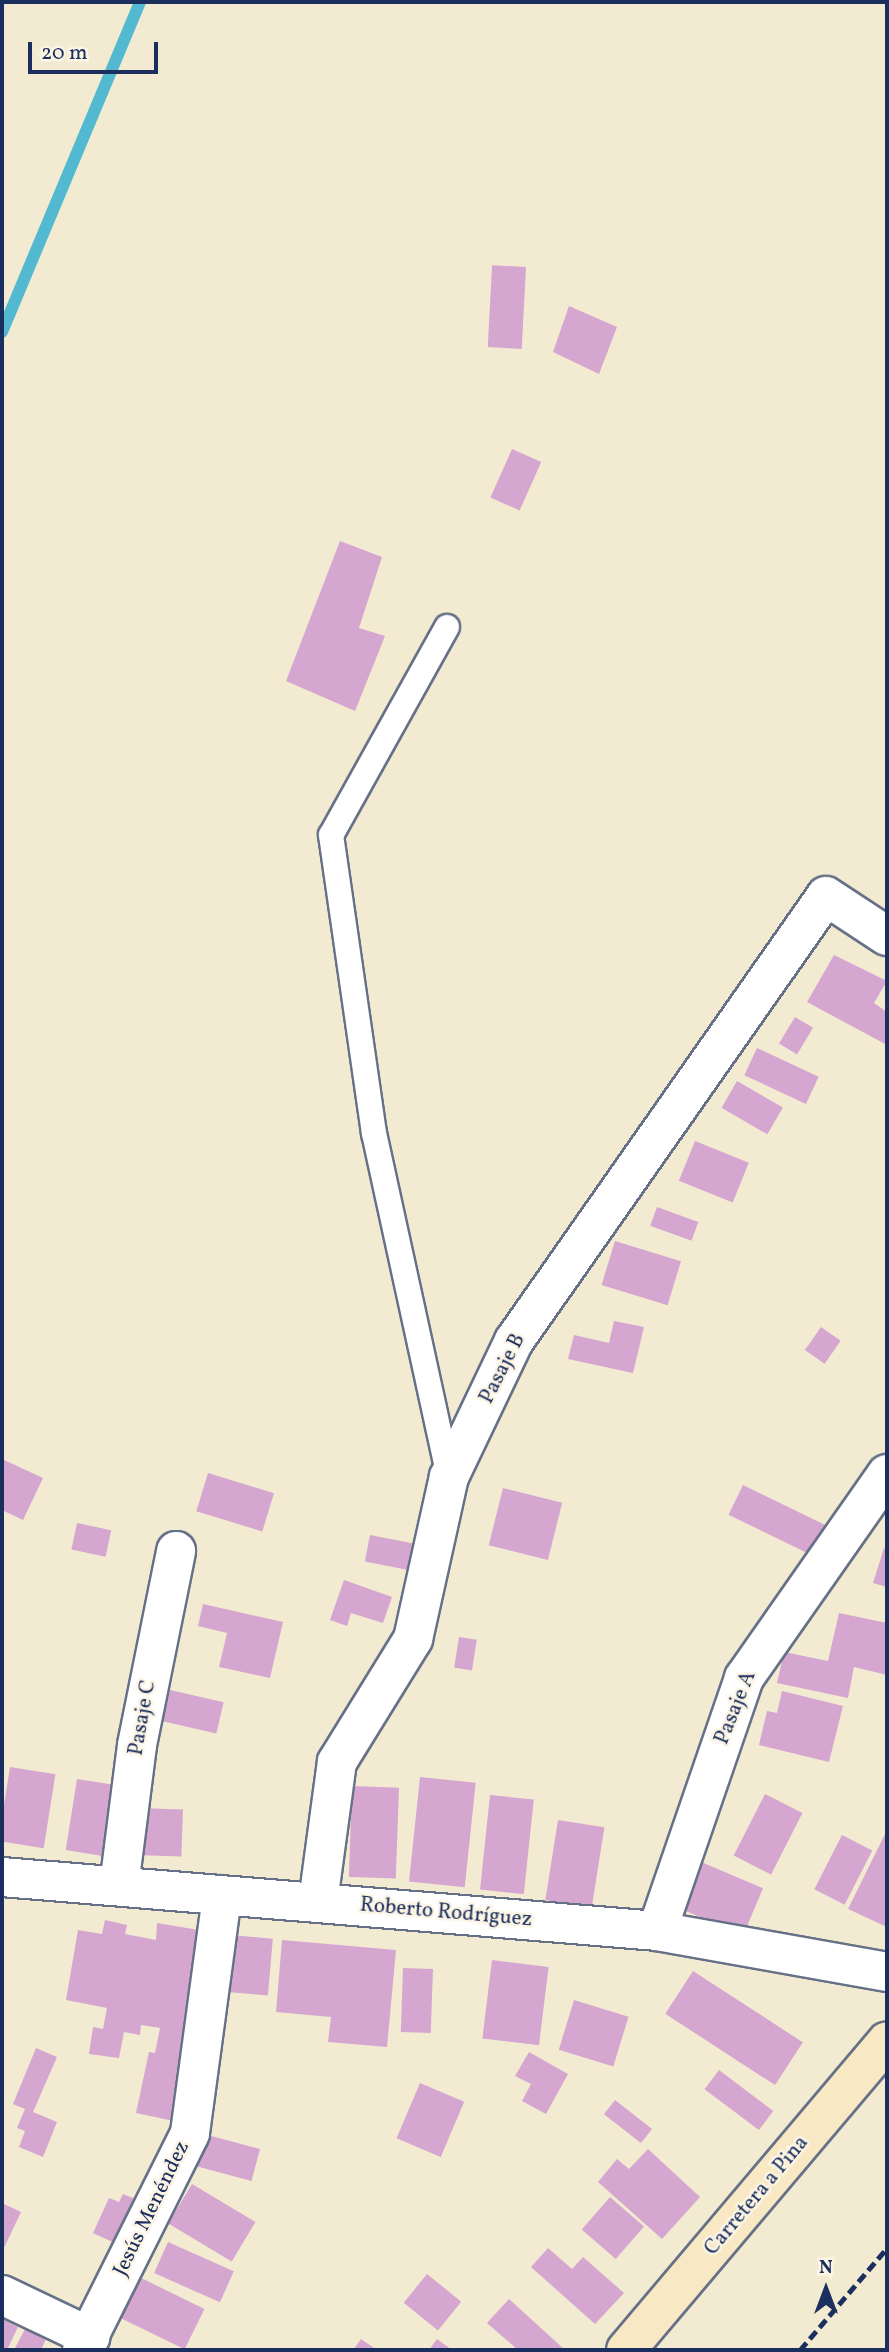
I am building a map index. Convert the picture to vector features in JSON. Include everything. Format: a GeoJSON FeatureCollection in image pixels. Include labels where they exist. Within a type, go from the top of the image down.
{"type":"FeatureCollection","features":[{"type":"Feature","properties":{"kind":"street","name":"Pasaje B"},"geometry":{"type":"LineString","coordinates":[[317,1902],[338,1762],[413,1639],[449,1477],[514,1340],[826,896],[887,936]]}},
{"type":"Feature","properties":{"kind":"street","name":"Pasaje A"},"geometry":{"type":"LineString","coordinates":[[657,1931],[744,1678],[887,1474]]}},
{"type":"Feature","properties":{"kind":"street","name":"Pasaje C"},"geometry":{"type":"LineString","coordinates":[[119,1886],[136,1745],[176,1551]]}},
{"type":"Feature","properties":{"kind":"street","name":"Roberto Rodríguez"},"geometry":{"type":"LineString","coordinates":[[2,1877],[657,1931],[887,1972]]}},
{"type":"Feature","properties":{"kind":"street","name":"Jesús Menéndez"},"geometry":{"type":"LineString","coordinates":[[86,2344],[190,2133],[222,1895]]}},
{"type":"Feature","properties":{"kind":"street","name":"Carretera a Pina"},"geometry":{"type":"LineString","coordinates":[[626,2350],[887,2041]]}},
{"type":"Feature","properties":{"kind":"street"},"geometry":{"type":"LineString","coordinates":[[2,2295],[86,2344]]}},
{"type":"Feature","properties":{"kind":"lane"},"geometry":{"type":"LineString","coordinates":[[447,627],[331,835],[374,1133],[449,1477]]}},
{"type":"Feature","properties":{"kind":"building"},"geometry":{"type":"Polygon","coordinates":[[[492,265],[526,267],[522,349],[488,347],[492,265]]]}},
{"type":"Feature","properties":{"kind":"building"},"geometry":{"type":"Polygon","coordinates":[[[569,306],[617,327],[599,374],[553,352],[569,306]]]}},
{"type":"Feature","properties":{"kind":"building"},"geometry":{"type":"Polygon","coordinates":[[[512,449],[541,462],[520,510],[490,497],[512,449]]]}},
{"type":"Feature","properties":{"kind":"building"},"geometry":{"type":"Polygon","coordinates":[[[340,541],[382,557],[359,628],[385,636],[355,711],[286,681],[340,541]]]}},
{"type":"Feature","properties":{"kind":"building"},"geometry":{"type":"Polygon","coordinates":[[[834,955],[887,981],[874,1003],[887,1012],[887,1045],[807,1002],[834,955]]]}},
{"type":"Feature","properties":{"kind":"building"},"geometry":{"type":"Polygon","coordinates":[[[795,1017],[813,1028],[797,1054],[779,1044],[795,1017]]]}},
{"type":"Feature","properties":{"kind":"building"},"geometry":{"type":"Polygon","coordinates":[[[757,1048],[819,1077],[806,1104],[744,1075],[757,1048]]]}},
{"type":"Feature","properties":{"kind":"building"},"geometry":{"type":"Polygon","coordinates":[[[737,1081],[783,1108],[767,1134],[722,1108],[737,1081]]]}},
{"type":"Feature","properties":{"kind":"building"},"geometry":{"type":"Polygon","coordinates":[[[695,1141],[749,1163],[733,1203],[679,1181],[695,1141]]]}},
{"type":"Feature","properties":{"kind":"building"},"geometry":{"type":"Polygon","coordinates":[[[657,1207],[698,1222],[692,1241],[650,1226],[657,1207]]]}},
{"type":"Feature","properties":{"kind":"building"},"geometry":{"type":"Polygon","coordinates":[[[615,1241],[681,1261],[668,1305],[602,1285],[615,1241]]]}},
{"type":"Feature","properties":{"kind":"building"},"geometry":{"type":"Polygon","coordinates":[[[614,1321],[644,1327],[633,1373],[568,1359],[574,1335],[609,1343],[614,1321]]]}},
{"type":"Feature","properties":{"kind":"building"},"geometry":{"type":"Polygon","coordinates":[[[821,1327],[841,1341],[825,1364],[805,1350],[821,1327]]]}},
{"type":"Feature","properties":{"kind":"building"},"geometry":{"type":"Polygon","coordinates":[[[2,1459],[43,1478],[23,1520],[2,1510],[2,1459]]]}},
{"type":"Feature","properties":{"kind":"building"},"geometry":{"type":"Polygon","coordinates":[[[208,1473],[274,1493],[262,1531],[196,1511],[208,1473]]]}},
{"type":"Feature","properties":{"kind":"building"},"geometry":{"type":"Polygon","coordinates":[[[743,1485],[826,1525],[811,1555],[729,1515],[743,1485]]]}},
{"type":"Feature","properties":{"kind":"building"},"geometry":{"type":"Polygon","coordinates":[[[503,1488],[562,1503],[548,1560],[489,1545],[503,1488]]]}},
{"type":"Feature","properties":{"kind":"building"},"geometry":{"type":"Polygon","coordinates":[[[77,1523],[111,1530],[106,1557],[71,1549],[77,1523]]]}},
{"type":"Feature","properties":{"kind":"building"},"geometry":{"type":"Polygon","coordinates":[[[370,1535],[421,1545],[416,1571],[365,1562],[370,1535]]]}},
{"type":"Feature","properties":{"kind":"building"},"geometry":{"type":"Polygon","coordinates":[[[884,1548],[887,1549],[887,1587],[873,1583],[884,1548]]]}},
{"type":"Feature","properties":{"kind":"building"},"geometry":{"type":"Polygon","coordinates":[[[344,1580],[392,1597],[383,1623],[351,1613],[347,1626],[330,1620],[344,1580]]]}},
{"type":"Feature","properties":{"kind":"building"},"geometry":{"type":"Polygon","coordinates":[[[203,1604],[283,1622],[270,1678],[219,1667],[227,1633],[198,1626],[203,1604]]]}},
{"type":"Feature","properties":{"kind":"building"},"geometry":{"type":"Polygon","coordinates":[[[839,1613],[887,1623],[887,1675],[854,1667],[848,1698],[777,1683],[784,1652],[828,1661],[839,1613]]]}},
{"type":"Feature","properties":{"kind":"building"},"geometry":{"type":"Polygon","coordinates":[[[459,1637],[477,1640],[472,1670],[454,1668],[459,1637]]]}},
{"type":"Feature","properties":{"kind":"building"},"geometry":{"type":"Polygon","coordinates":[[[170,1690],[224,1702],[216,1734],[163,1721],[170,1690]]]}},
{"type":"Feature","properties":{"kind":"building"},"geometry":{"type":"Polygon","coordinates":[[[782,1691],[843,1706],[829,1762],[759,1745],[767,1711],[777,1713],[782,1691]]]}},
{"type":"Feature","properties":{"kind":"building"},"geometry":{"type":"Polygon","coordinates":[[[10,1767],[55,1774],[44,1848],[2,1842],[2,1818],[10,1767]]]}},
{"type":"Feature","properties":{"kind":"building"},"geometry":{"type":"Polygon","coordinates":[[[420,1777],[476,1783],[465,1887],[409,1881],[420,1777]]]}},
{"type":"Feature","properties":{"kind":"building"},"geometry":{"type":"Polygon","coordinates":[[[77,1779],[121,1786],[110,1857],[66,1850],[77,1779]]]}},
{"type":"Feature","properties":{"kind":"building"},"geometry":{"type":"Polygon","coordinates":[[[352,1786],[399,1788],[396,1879],[349,1877],[352,1786]]]}},
{"type":"Feature","properties":{"kind":"building"},"geometry":{"type":"Polygon","coordinates":[[[765,1794],[802,1813],[771,1875],[734,1855],[765,1794]]]}},
{"type":"Feature","properties":{"kind":"building"},"geometry":{"type":"Polygon","coordinates":[[[490,1795],[534,1800],[524,1894],[480,1889],[490,1795]]]}},
{"type":"Feature","properties":{"kind":"building"},"geometry":{"type":"Polygon","coordinates":[[[137,1808],[183,1810],[181,1857],[135,1855],[137,1808]]]}},
{"type":"Feature","properties":{"kind":"building"},"geometry":{"type":"Polygon","coordinates":[[[558,1820],[604,1827],[592,1907],[545,1900],[558,1820]]]}},
{"type":"Feature","properties":{"kind":"building"},"geometry":{"type":"Polygon","coordinates":[[[887,1830],[887,1927],[848,1909],[887,1830]]]}},
{"type":"Feature","properties":{"kind":"building"},"geometry":{"type":"Polygon","coordinates":[[[842,1835],[872,1850],[845,1905],[814,1889],[842,1835]]]}},
{"type":"Feature","properties":{"kind":"building"},"geometry":{"type":"Polygon","coordinates":[[[694,1859],[763,1888],[743,1935],[674,1906],[694,1859]]]}},
{"type":"Feature","properties":{"kind":"building"},"geometry":{"type":"Polygon","coordinates":[[[105,1920],[127,1925],[125,1934],[156,1940],[157,1923],[211,1932],[174,2121],[136,2113],[149,2052],[155,2053],[160,2028],[141,2025],[140,2035],[124,2032],[119,2058],[89,2054],[93,2027],[103,2029],[107,2008],[66,2000],[78,1930],[102,1934],[105,1920]]]}},
{"type":"Feature","properties":{"kind":"building"},"geometry":{"type":"Polygon","coordinates":[[[230,1935],[273,1939],[268,1996],[225,1992],[230,1935]]]}},
{"type":"Feature","properties":{"kind":"building"},"geometry":{"type":"Polygon","coordinates":[[[282,1940],[396,1950],[387,2047],[328,2042],[331,2017],[276,2012],[282,1940]]]}},
{"type":"Feature","properties":{"kind":"building"},"geometry":{"type":"Polygon","coordinates":[[[492,1960],[549,1967],[539,2045],[482,2038],[492,1960]]]}},
{"type":"Feature","properties":{"kind":"building"},"geometry":{"type":"Polygon","coordinates":[[[403,1968],[433,1969],[431,2033],[401,2032],[403,1968]]]}},
{"type":"Feature","properties":{"kind":"building"},"geometry":{"type":"Polygon","coordinates":[[[693,1971],[803,2042],[775,2085],[665,2014],[693,1971]]]}},
{"type":"Feature","properties":{"kind":"building"},"geometry":{"type":"Polygon","coordinates":[[[574,2000],[629,2017],[613,2066],[559,2050],[574,2000]]]}},
{"type":"Feature","properties":{"kind":"building"},"geometry":{"type":"Polygon","coordinates":[[[36,2048],[57,2057],[33,2112],[57,2122],[43,2157],[19,2147],[25,2131],[17,2128],[25,2109],[13,2104],[36,2048]]]}},
{"type":"Feature","properties":{"kind":"building"},"geometry":{"type":"Polygon","coordinates":[[[529,2052],[568,2074],[546,2114],[522,2101],[531,2084],[515,2076],[529,2052]]]}},
{"type":"Feature","properties":{"kind":"building"},"geometry":{"type":"Polygon","coordinates":[[[719,2070],[773,2111],[759,2130],[705,2089],[719,2070]]]}},
{"type":"Feature","properties":{"kind":"building"},"geometry":{"type":"Polygon","coordinates":[[[420,2083],[464,2102],[441,2157],[397,2138],[420,2083]]]}},
{"type":"Feature","properties":{"kind":"building"},"geometry":{"type":"Polygon","coordinates":[[[615,2100],[652,2129],[641,2143],[604,2114],[615,2100]]]}},
{"type":"Feature","properties":{"kind":"building"},"geometry":{"type":"Polygon","coordinates":[[[204,2134],[260,2149],[251,2181],[195,2166],[204,2134]]]}},
{"type":"Feature","properties":{"kind":"building"},"geometry":{"type":"Polygon","coordinates":[[[648,2149],[700,2197],[662,2239],[598,2182],[617,2159],[629,2169],[648,2149]]]}},
{"type":"Feature","properties":{"kind":"building"},"geometry":{"type":"Polygon","coordinates":[[[192,2184],[255,2222],[232,2262],[168,2223],[192,2184]]]}},
{"type":"Feature","properties":{"kind":"building"},"geometry":{"type":"Polygon","coordinates":[[[123,2194],[138,2200],[117,2244],[93,2233],[109,2198],[119,2202],[123,2194]]]}},
{"type":"Feature","properties":{"kind":"building"},"geometry":{"type":"Polygon","coordinates":[[[610,2197],[644,2227],[616,2259],[582,2229],[610,2197]]]}},
{"type":"Feature","properties":{"kind":"building"},"geometry":{"type":"Polygon","coordinates":[[[2,2203],[21,2212],[2,2252],[2,2203]]]}},
{"type":"Feature","properties":{"kind":"building"},"geometry":{"type":"Polygon","coordinates":[[[168,2242],[234,2271],[220,2302],[154,2273],[168,2242]]]}},
{"type":"Feature","properties":{"kind":"building"},"geometry":{"type":"Polygon","coordinates":[[[548,2248],[572,2269],[583,2257],[624,2293],[595,2324],[531,2267],[548,2248]]]}},
{"type":"Feature","properties":{"kind":"building"},"geometry":{"type":"Polygon","coordinates":[[[427,2274],[461,2302],[438,2330],[404,2303],[427,2274]]]}},
{"type":"Feature","properties":{"kind":"building"},"geometry":{"type":"Polygon","coordinates":[[[137,2276],[204,2309],[185,2349],[117,2316],[137,2276]]]}},
{"type":"Feature","properties":{"kind":"building"},"geometry":{"type":"Polygon","coordinates":[[[509,2299],[565,2350],[518,2350],[487,2323],[509,2299]]]}},
{"type":"Feature","properties":{"kind":"building"},"geometry":{"type":"Polygon","coordinates":[[[2,2319],[18,2327],[7,2350],[2,2350],[2,2319]]]}},
{"type":"Feature","properties":{"kind":"building"},"geometry":{"type":"Polygon","coordinates":[[[25,2329],[46,2339],[41,2350],[14,2350],[25,2329]]]}},
{"type":"Feature","properties":{"kind":"building"},"geometry":{"type":"Polygon","coordinates":[[[361,2339],[377,2350],[353,2350],[361,2339]]]}},
{"type":"Feature","properties":{"kind":"building"},"geometry":{"type":"Polygon","coordinates":[[[437,2339],[452,2350],[429,2350],[437,2339]]]}},
{"type":"Feature","properties":{"kind":"waterway"},"geometry":{"type":"LineString","coordinates":[[2,332],[140,2]]}},
{"type":"Feature","properties":{"kind":"railway"},"geometry":{"type":"LineString","coordinates":[[800,2350],[887,2248]]}}]}
